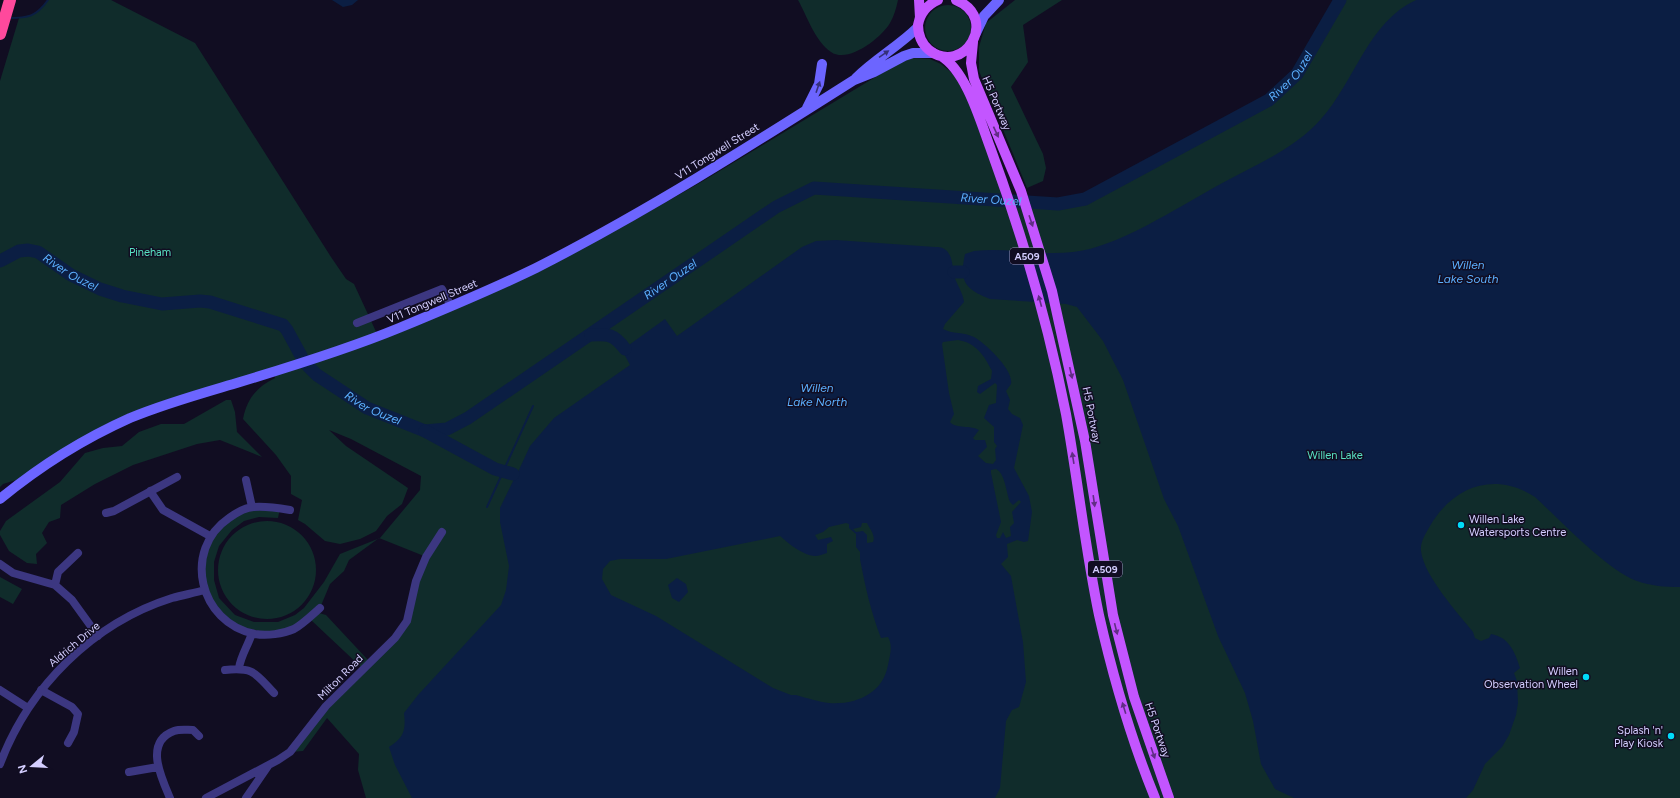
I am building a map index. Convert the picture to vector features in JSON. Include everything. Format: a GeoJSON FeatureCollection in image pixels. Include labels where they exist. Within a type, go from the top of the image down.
{"type":"FeatureCollection","features":[{"type":"Feature","properties":{"kind":"highway"},"geometry":{"type":"LineString","coordinates":[[0,34],[10,2]]}},
{"type":"Feature","properties":{"kind":"main road","name":"A509"},"geometry":{"type":"LineString","coordinates":[[919,0],[919,23],[922,42],[937,55]]}},
{"type":"Feature","properties":{"kind":"main road"},"geometry":{"type":"LineString","coordinates":[[919,23],[927,7],[938,0]]}},
{"type":"Feature","properties":{"kind":"main road","name":"A509"},"geometry":{"type":"LineString","coordinates":[[956,0],[967,6],[972,12],[976,26],[974,37]]}},
{"type":"Feature","properties":{"kind":"main road"},"geometry":{"type":"LineString","coordinates":[[937,55],[950,57],[959,54],[967,49],[974,37]]}},
{"type":"Feature","properties":{"kind":"main road","name":"H5 Portway"},"geometry":{"type":"LineString","coordinates":[[974,37],[971,63],[976,98],[1027,255],[1049,339],[1071,443],[1089,562],[1100,616],[1121,699],[1155,798]]}},
{"type":"Feature","properties":{"kind":"main road","name":"H5 Portway"},"geometry":{"type":"LineString","coordinates":[[937,55],[952,65],[976,98],[1013,171],[1034,231],[1063,335],[1085,441],[1113,615],[1134,697],[1169,798]]}},
{"type":"Feature","properties":{"kind":"street"},"geometry":{"type":"LineString","coordinates":[[974,37],[989,10],[999,0]]}},
{"type":"Feature","properties":{"kind":"street","name":"V11 Tongwell Street"},"geometry":{"type":"LineString","coordinates":[[854,80],[870,64],[906,38],[919,23]]}},
{"type":"Feature","properties":{"kind":"street","name":"V11 Tongwell Street"},"geometry":{"type":"LineString","coordinates":[[0,499],[26,478],[62,453],[103,431],[166,404],[274,371],[396,329],[530,271],[625,220],[685,185],[854,80],[913,53],[937,55]]}},
{"type":"Feature","properties":{"kind":"street"},"geometry":{"type":"LineString","coordinates":[[807,108],[820,84],[822,64]]}},
{"type":"Feature","properties":{"kind":"street"},"geometry":{"type":"LineString","coordinates":[[358,324],[442,289],[451,306]]}},
{"type":"Feature","properties":{"kind":"street"},"geometry":{"type":"LineString","coordinates":[[106,513],[177,476]]}},
{"type":"Feature","properties":{"kind":"street"},"geometry":{"type":"LineString","coordinates":[[246,480],[252,507]]}},
{"type":"Feature","properties":{"kind":"street"},"geometry":{"type":"LineString","coordinates":[[150,491],[163,510],[210,536]]}},
{"type":"Feature","properties":{"kind":"street"},"geometry":{"type":"LineString","coordinates":[[290,510],[252,507],[237,512],[227,519],[210,536],[202,559],[202,573],[205,590],[209,601],[224,619],[242,630],[262,635],[285,632],[294,629],[320,608]]}},
{"type":"Feature","properties":{"kind":"street","name":"Milton Road"},"geometry":{"type":"LineString","coordinates":[[206,798],[269,765],[290,752],[326,706],[395,638],[407,621],[416,581],[426,557],[442,532]]}},
{"type":"Feature","properties":{"kind":"street"},"geometry":{"type":"LineString","coordinates":[[55,586],[58,572],[78,553]]}},
{"type":"Feature","properties":{"kind":"street"},"geometry":{"type":"LineString","coordinates":[[0,564],[13,573],[55,586],[72,600],[98,636]]}},
{"type":"Feature","properties":{"kind":"street","name":"Aldrich Drive"},"geometry":{"type":"LineString","coordinates":[[0,764],[14,731],[28,708],[41,690],[62,666],[98,636],[144,610],[172,598],[205,590]]}},
{"type":"Feature","properties":{"kind":"street"},"geometry":{"type":"LineString","coordinates":[[239,668],[241,657],[248,647],[252,633]]}},
{"type":"Feature","properties":{"kind":"street"},"geometry":{"type":"LineString","coordinates":[[225,670],[239,668],[253,671],[274,694]]}},
{"type":"Feature","properties":{"kind":"street"},"geometry":{"type":"LineString","coordinates":[[0,690],[28,708]]}},
{"type":"Feature","properties":{"kind":"street"},"geometry":{"type":"LineString","coordinates":[[41,690],[72,707],[78,714],[74,732],[68,743]]}},
{"type":"Feature","properties":{"kind":"street"},"geometry":{"type":"LineString","coordinates":[[170,798],[158,767],[156,749],[160,740],[172,732],[179,730],[192,730],[199,736]]}},
{"type":"Feature","properties":{"kind":"street"},"geometry":{"type":"LineString","coordinates":[[246,798],[269,765]]}},
{"type":"Feature","properties":{"kind":"street"},"geometry":{"type":"LineString","coordinates":[[129,772],[158,767]]}},
{"type":"Feature","properties":{"kind":"green space","name":"Willen Lake"},"geometry":{"type":"Polygon","coordinates":[[[48,0],[111,0],[195,43],[331,257],[346,279],[354,284],[378,336],[624,226],[703,181],[897,64],[912,58],[930,59],[941,64],[964,83],[1009,202],[1058,204],[1085,199],[1269,100],[1297,74],[1340,0],[1680,0],[1680,798],[366,798],[358,770],[359,754],[327,718],[303,751],[290,752],[407,621],[424,556],[380,538],[420,490],[421,476],[351,439],[329,430],[346,446],[408,488],[402,504],[387,516],[376,531],[360,539],[340,544],[325,541],[298,520],[302,500],[291,494],[291,476],[276,455],[243,419],[250,399],[258,389],[275,378],[274,372],[131,418],[26,477],[3,484],[0,487],[0,81],[19,18],[36,12],[48,0]]]}},
{"type":"Feature","properties":{"kind":"green space"},"geometry":{"type":"Polygon","coordinates":[[[798,0],[898,0],[891,20],[886,29],[879,36],[864,48],[846,55],[838,55],[831,52],[820,41],[798,0]]]}},
{"type":"Feature","properties":{"kind":"green space"},"geometry":{"type":"Polygon","coordinates":[[[1015,0],[1062,0],[1023,25],[1028,62],[1011,87],[1043,154],[1046,168],[1043,181],[1027,188],[979,71],[979,47],[986,23],[1015,0]]]}},
{"type":"Feature","properties":{"kind":"green space"},"geometry":{"type":"Polygon","coordinates":[[[948,5],[961,9],[967,15],[971,28],[967,41],[961,47],[948,51],[935,47],[929,41],[925,28],[929,15],[935,9],[948,5]]]}},
{"type":"Feature","properties":{"kind":"green space"},"geometry":{"type":"Polygon","coordinates":[[[226,400],[231,400],[235,412],[237,432],[262,457],[220,440],[197,444],[133,465],[95,484],[61,505],[60,518],[49,522],[42,533],[47,543],[36,554],[37,564],[27,563],[9,551],[0,535],[0,531],[6,521],[60,482],[85,453],[103,448],[122,446],[139,432],[161,424],[184,424],[226,400]]]}},
{"type":"Feature","properties":{"kind":"green space"},"geometry":{"type":"Polygon","coordinates":[[[280,508],[278,518],[259,517],[244,521],[232,530],[219,546],[214,562],[214,580],[219,598],[235,615],[254,622],[278,622],[295,615],[304,608],[324,582],[340,554],[378,539],[349,560],[344,571],[330,584],[320,608],[294,629],[273,634],[232,625],[205,590],[205,546],[237,512],[280,508]]]}},
{"type":"Feature","properties":{"kind":"green space"},"geometry":{"type":"Polygon","coordinates":[[[267,521],[286,525],[302,535],[312,551],[316,570],[312,589],[302,605],[286,615],[267,619],[248,615],[232,605],[222,589],[218,570],[222,551],[232,535],[248,525],[267,521]]]}},
{"type":"Feature","properties":{"kind":"green space"},"geometry":{"type":"Polygon","coordinates":[[[0,577],[22,589],[13,604],[0,597],[0,577]]]}},
{"type":"Feature","properties":{"kind":"green space"},"geometry":{"type":"Polygon","coordinates":[[[319,613],[326,615],[368,660],[361,667],[311,620],[319,613]]]}},
{"type":"Feature","properties":{"kind":"water"},"geometry":{"type":"Polygon","coordinates":[[[332,0],[358,0],[352,5],[343,7],[332,0]]]}},
{"type":"Feature","properties":{"kind":"water","name":"Willen Lake South"},"geometry":{"type":"Polygon","coordinates":[[[1416,0],[1680,0],[1680,587],[1648,584],[1637,581],[1625,575],[1584,544],[1535,497],[1520,489],[1505,485],[1490,484],[1463,492],[1450,501],[1439,512],[1421,544],[1421,551],[1423,561],[1428,571],[1450,604],[1473,632],[1475,638],[1481,641],[1489,638],[1491,634],[1502,638],[1507,642],[1516,656],[1520,668],[1514,673],[1517,681],[1518,703],[1516,715],[1509,735],[1502,747],[1485,764],[1473,790],[1466,798],[1294,798],[1275,789],[1261,764],[1253,721],[1245,693],[1218,636],[1178,526],[1164,499],[1123,380],[1103,341],[1077,307],[1066,304],[990,299],[975,292],[966,283],[963,264],[965,254],[974,251],[999,250],[1061,253],[1090,249],[1108,243],[1165,216],[1285,149],[1310,130],[1321,119],[1333,104],[1374,37],[1386,23],[1400,10],[1416,0]]]}},
{"type":"Feature","properties":{"kind":"water","name":"Willen Lake North"},"geometry":{"type":"Polygon","coordinates":[[[836,240],[938,247],[946,250],[951,258],[956,281],[964,302],[945,324],[943,329],[950,332],[970,335],[979,340],[1004,365],[1011,378],[1011,384],[1006,391],[1010,400],[1008,409],[1012,414],[1020,418],[1023,425],[1014,468],[1029,496],[1032,512],[1028,541],[1024,542],[1017,540],[1007,544],[1008,557],[1001,564],[1011,576],[1023,642],[1026,682],[1019,707],[1012,710],[1006,721],[1000,788],[995,798],[412,798],[395,765],[389,747],[401,737],[405,724],[404,713],[418,695],[501,605],[506,590],[509,566],[500,522],[500,508],[515,477],[513,474],[518,472],[530,446],[554,418],[630,365],[622,350],[665,319],[677,336],[802,247],[816,241],[836,240]],[[958,340],[943,342],[942,344],[949,393],[954,414],[950,422],[956,426],[979,430],[973,438],[975,440],[985,440],[987,447],[978,456],[986,463],[993,464],[996,460],[995,449],[997,446],[994,442],[994,427],[984,418],[989,405],[996,403],[997,385],[995,383],[980,394],[977,392],[978,386],[991,379],[992,371],[979,351],[970,344],[958,340]],[[996,469],[991,470],[1001,522],[996,535],[997,538],[1000,538],[1003,532],[1006,538],[1011,536],[1010,527],[1014,523],[1012,512],[1021,502],[1019,500],[1013,505],[1010,502],[1001,474],[996,469]],[[846,523],[829,527],[823,532],[815,535],[818,540],[831,537],[833,541],[827,544],[827,553],[818,556],[800,551],[780,536],[666,559],[620,559],[610,561],[603,569],[602,579],[611,595],[656,616],[773,688],[791,695],[829,703],[849,702],[867,695],[875,690],[881,683],[885,675],[891,651],[890,640],[888,637],[881,638],[874,618],[864,579],[860,552],[856,547],[856,534],[849,528],[849,524],[846,523]],[[862,523],[861,527],[853,529],[856,532],[863,531],[867,535],[867,543],[873,542],[873,534],[867,523],[862,523]]]}},
{"type":"Feature","properties":{"kind":"water"},"geometry":{"type":"Polygon","coordinates":[[[677,578],[686,584],[688,592],[679,602],[672,598],[668,585],[677,578]]]}},
{"type":"Feature","properties":{"kind":"waterway"},"geometry":{"type":"LineString","coordinates":[[8,18],[21,18],[31,15],[40,10],[48,0]]}},
{"type":"Feature","properties":{"kind":"waterway","name":"River Ouzel"},"geometry":{"type":"LineString","coordinates":[[0,261],[19,251],[28,250],[38,252],[71,275],[100,289],[122,296],[162,304],[200,301],[210,302],[283,325],[305,363],[317,375],[367,408],[425,431],[447,429],[468,418],[776,207],[814,188],[1058,204],[1085,199],[1269,100],[1297,74],[1340,0]]}},
{"type":"Feature","properties":{"kind":"waterway"},"geometry":{"type":"LineString","coordinates":[[954,272],[963,272]]}},
{"type":"Feature","properties":{"kind":"waterway"},"geometry":{"type":"LineString","coordinates":[[591,335],[610,336],[617,340],[625,349]]}},
{"type":"Feature","properties":{"kind":"waterway"},"geometry":{"type":"LineString","coordinates":[[487,507],[533,406]]}},
{"type":"Feature","properties":{"kind":"waterway"},"geometry":{"type":"LineString","coordinates":[[425,431],[495,469],[513,474]]}},
{"type":"Feature","properties":{"kind":"place","name":"Willen Lake Watersports Centre"},"geometry":{"type":"Point","coordinates":[1461,525]}},
{"type":"Feature","properties":{"kind":"place","name":"Willen Observation Wheel"},"geometry":{"type":"Point","coordinates":[1586,677]}},
{"type":"Feature","properties":{"kind":"place","name":"Splash 'n' Play Kiosk"},"geometry":{"type":"Point","coordinates":[1671,736]}},
{"type":"Feature","properties":{"kind":"park label","name":"Pineham"},"geometry":{"type":"Point","coordinates":[150,252]}}]}
